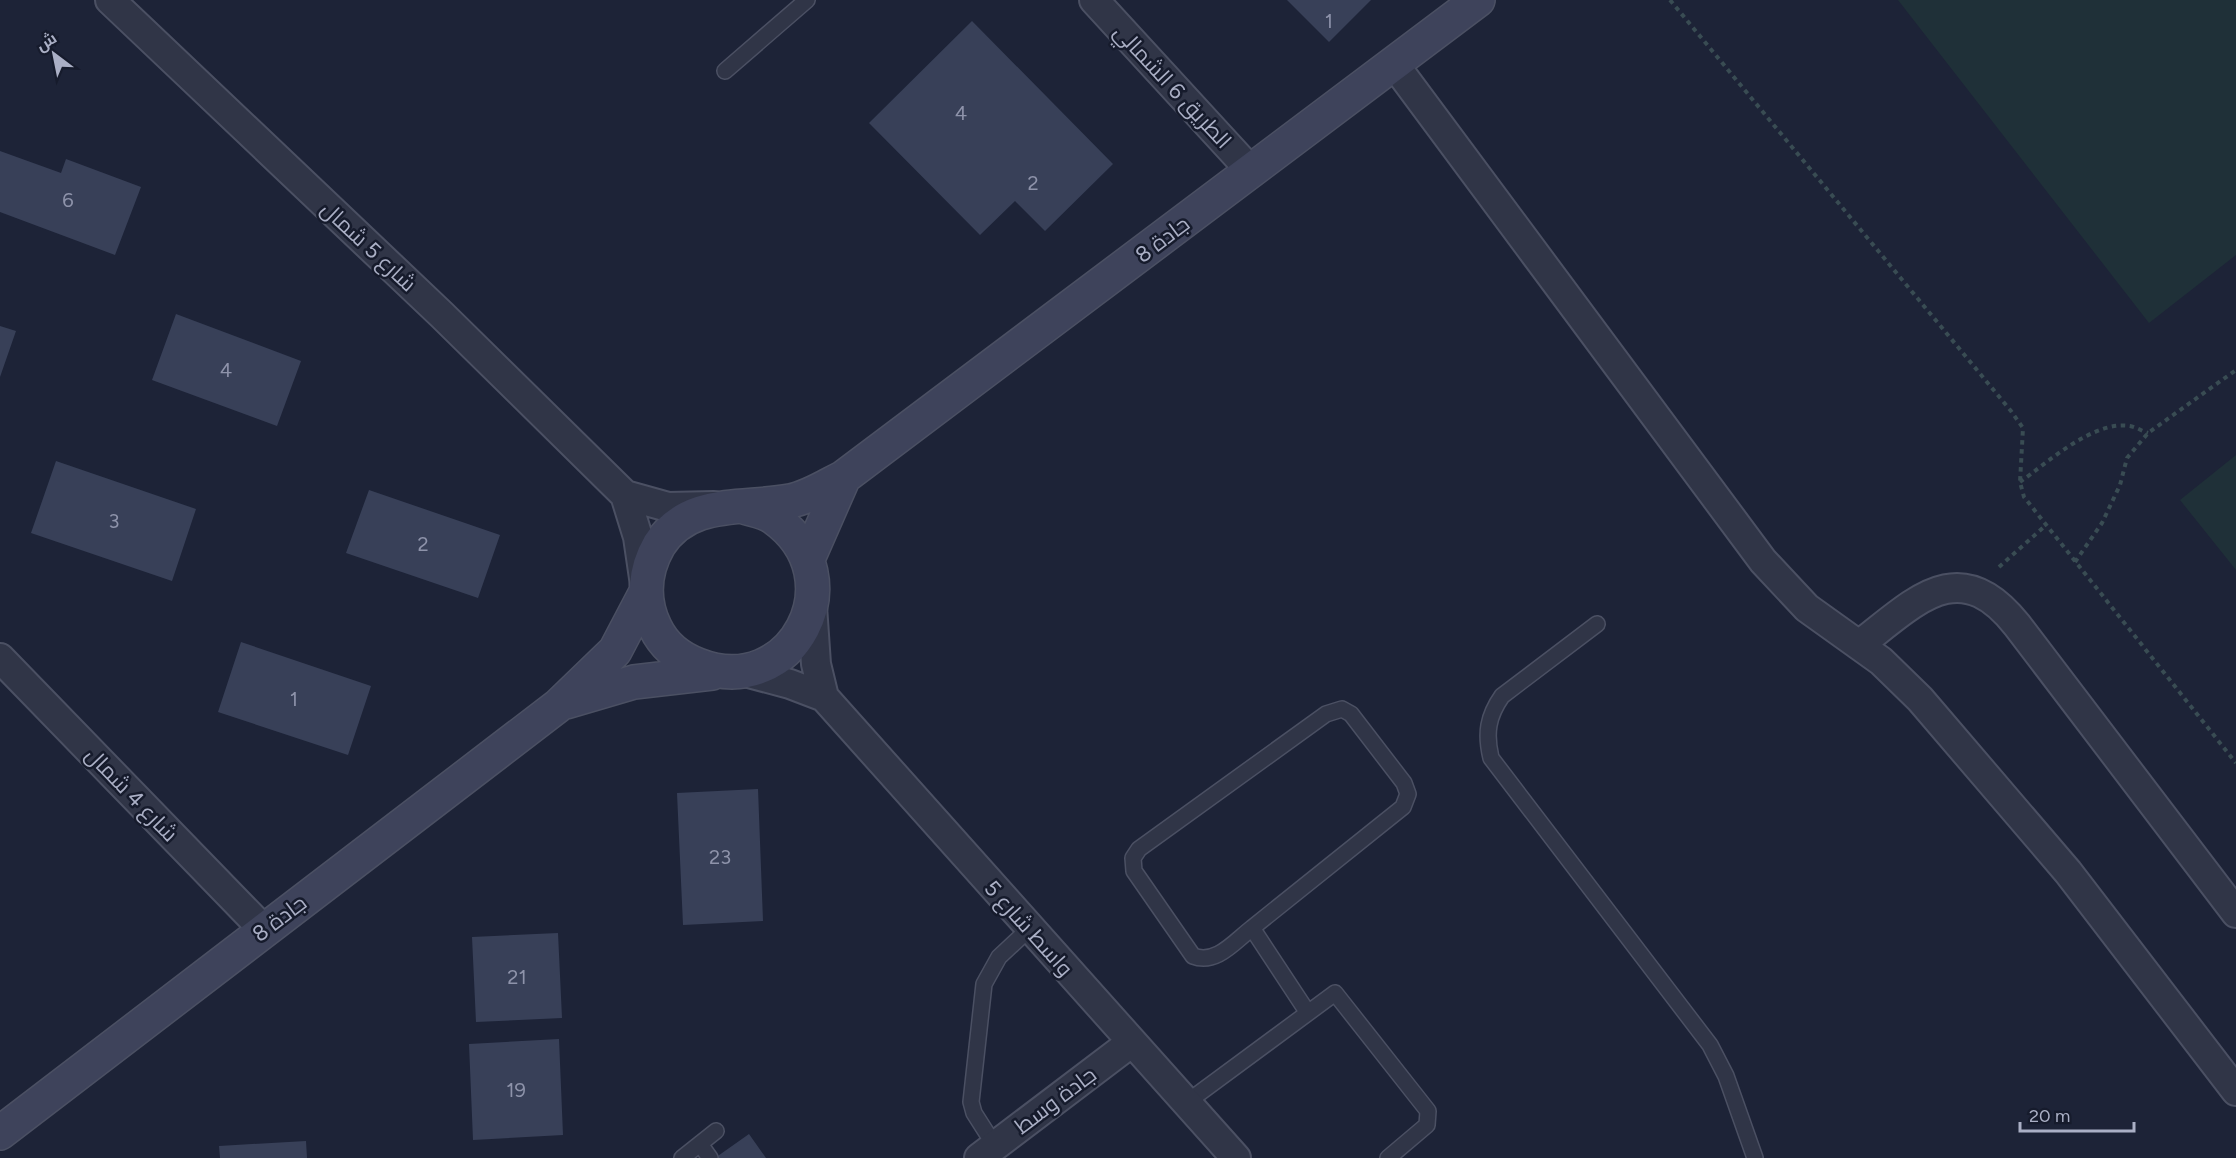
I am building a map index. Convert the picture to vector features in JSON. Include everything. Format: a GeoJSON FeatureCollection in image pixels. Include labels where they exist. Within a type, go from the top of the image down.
{"type":"FeatureCollection","features":[{"type":"Feature","properties":{"kind":"main road","name":"جادة 8"},"geometry":{"type":"LineString","coordinates":[[734,506],[793,501],[844,477],[1478,0]]}},
{"type":"Feature","properties":{"kind":"main road","name":"جادة 8"},"geometry":{"type":"LineString","coordinates":[[808,559],[844,477]]}},
{"type":"Feature","properties":{"kind":"main road"},"geometry":{"type":"LineString","coordinates":[[734,506],[772,516],[794,535],[808,559],[814,588],[812,606],[801,633],[782,655],[730,672],[682,659],[661,639],[649,615],[646,589],[651,559],[667,534],[695,513],[734,506]]}},
{"type":"Feature","properties":{"kind":"main road","name":"جادة 8"},"geometry":{"type":"LineString","coordinates":[[0,1133],[559,705],[615,651],[646,589]]}},
{"type":"Feature","properties":{"kind":"main road","name":"جادة 8"},"geometry":{"type":"LineString","coordinates":[[559,705],[633,682],[730,672]]}},
{"type":"Feature","properties":{"kind":"street","name":"شارع 5 شمال"},"geometry":{"type":"LineString","coordinates":[[110,0],[442,315],[625,495],[638,537],[646,589]]}},
{"type":"Feature","properties":{"kind":"street","name":"الطريق 6 الشمالي"},"geometry":{"type":"LineString","coordinates":[[1094,0],[1252,172]]}},
{"type":"Feature","properties":{"kind":"street"},"geometry":{"type":"LineString","coordinates":[[1394,64],[1763,561],[1806,608],[1859,645],[1901,679],[2026,820],[2236,1090]]}},
{"type":"Feature","properties":{"kind":"street","name":"شارع 5 شمال"},"geometry":{"type":"LineString","coordinates":[[625,495],[668,507],[734,506]]}},
{"type":"Feature","properties":{"kind":"street"},"geometry":{"type":"LineString","coordinates":[[1859,645],[1918,600],[1935,590],[1954,587],[1974,589],[1991,597],[2005,610],[2236,913]]}},
{"type":"Feature","properties":{"kind":"street","name":"واسط شارع 5"},"geometry":{"type":"LineString","coordinates":[[812,606],[816,664],[824,698]]}},
{"type":"Feature","properties":{"kind":"street","name":"شارع 4 شمال"},"geometry":{"type":"LineString","coordinates":[[0,658],[264,930]]}},
{"type":"Feature","properties":{"kind":"street","name":"واسط شارع 5"},"geometry":{"type":"LineString","coordinates":[[730,672],[790,684],[824,698],[1236,1158]]}},
{"type":"Feature","properties":{"kind":"street","name":"جادة وسط"},"geometry":{"type":"LineString","coordinates":[[987,1152],[1132,1042]]}},
{"type":"Feature","properties":{"kind":"lane"},"geometry":{"type":"LineString","coordinates":[[724,71],[807,0]]}},
{"type":"Feature","properties":{"kind":"lane"},"geometry":{"type":"LineString","coordinates":[[1597,624],[1502,696],[1493,709],[1488,725],[1487,741],[1491,758],[1710,1045],[1726,1076],[1755,1158]]}},
{"type":"Feature","properties":{"kind":"lane"},"geometry":{"type":"LineString","coordinates":[[1342,709],[1351,714],[1404,783],[1408,794],[1403,807],[1252,928],[1212,959],[1193,956],[1134,871],[1133,858],[1139,849],[1326,714],[1342,709]]}},
{"type":"Feature","properties":{"kind":"lane"},"geometry":{"type":"LineString","coordinates":[[1252,928],[1308,1012]]}},
{"type":"Feature","properties":{"kind":"lane"},"geometry":{"type":"LineString","coordinates":[[987,1152],[971,1102],[982,994],[987,975],[999,957],[1029,929]]}},
{"type":"Feature","properties":{"kind":"lane"},"geometry":{"type":"LineString","coordinates":[[1186,1103],[1335,993],[1428,1111],[1427,1125],[1388,1158]]}},
{"type":"Feature","properties":{"kind":"lane"},"geometry":{"type":"LineString","coordinates":[[682,1158],[716,1131]]}},
{"type":"Feature","properties":{"kind":"lane"},"geometry":{"type":"LineString","coordinates":[[700,1144],[710,1158]]}},
{"type":"Feature","properties":{"kind":"path"},"geometry":{"type":"LineString","coordinates":[[1670,0],[2011,411],[2023,428],[2020,482],[2024,497],[2236,763]]}},
{"type":"Feature","properties":{"kind":"path"},"geometry":{"type":"LineString","coordinates":[[2075,562],[2102,523],[2120,485],[2127,458],[2148,433],[2236,370]]}},
{"type":"Feature","properties":{"kind":"path"},"geometry":{"type":"LineString","coordinates":[[2020,482],[2084,438],[2111,426],[2132,426],[2148,433]]}},
{"type":"Feature","properties":{"kind":"path"},"geometry":{"type":"LineString","coordinates":[[1974,589],[2045,526]]}},
{"type":"Feature","properties":{"kind":"shaded area"},"geometry":{"type":"Polygon","coordinates":[[[1898,0],[2236,0],[2236,255],[2149,323],[1898,0]]]}},
{"type":"Feature","properties":{"kind":"shaded area"},"geometry":{"type":"Polygon","coordinates":[[[2236,455],[2236,570],[2180,500],[2236,455]]]}},
{"type":"Feature","properties":{"kind":"building"},"geometry":{"type":"Polygon","coordinates":[[[1287,0],[1371,0],[1329,42],[1287,0]]]}},
{"type":"Feature","properties":{"kind":"building"},"geometry":{"type":"Polygon","coordinates":[[[972,21],[1113,164],[1045,231],[1015,201],[980,235],[869,123],[972,21]]]}},
{"type":"Feature","properties":{"kind":"building"},"geometry":{"type":"Polygon","coordinates":[[[0,151],[61,173],[66,159],[141,187],[115,255],[0,212],[0,151]]]}},
{"type":"Feature","properties":{"kind":"building"},"geometry":{"type":"Polygon","coordinates":[[[176,314],[301,361],[277,426],[152,380],[176,314]]]}},
{"type":"Feature","properties":{"kind":"building"},"geometry":{"type":"Polygon","coordinates":[[[0,326],[16,331],[0,377],[0,326]]]}},
{"type":"Feature","properties":{"kind":"building"},"geometry":{"type":"Polygon","coordinates":[[[56,461],[196,509],[172,581],[31,533],[56,461]]]}},
{"type":"Feature","properties":{"kind":"building"},"geometry":{"type":"Polygon","coordinates":[[[369,490],[500,535],[478,598],[346,553],[369,490]]]}},
{"type":"Feature","properties":{"kind":"building"},"geometry":{"type":"Polygon","coordinates":[[[241,642],[371,686],[348,755],[218,712],[241,642]]]}},
{"type":"Feature","properties":{"kind":"building"},"geometry":{"type":"Polygon","coordinates":[[[758,789],[763,921],[683,925],[677,793],[758,789]]]}},
{"type":"Feature","properties":{"kind":"building"},"geometry":{"type":"Polygon","coordinates":[[[558,933],[562,1018],[476,1022],[472,937],[558,933]]]}},
{"type":"Feature","properties":{"kind":"building"},"geometry":{"type":"Polygon","coordinates":[[[559,1039],[563,1135],[473,1140],[469,1044],[559,1039]]]}},
{"type":"Feature","properties":{"kind":"building"},"geometry":{"type":"Polygon","coordinates":[[[749,1134],[766,1158],[715,1158],[749,1134]]]}},
{"type":"Feature","properties":{"kind":"building"},"geometry":{"type":"Polygon","coordinates":[[[306,1141],[307,1158],[220,1158],[219,1146],[306,1141]]]}}]}
